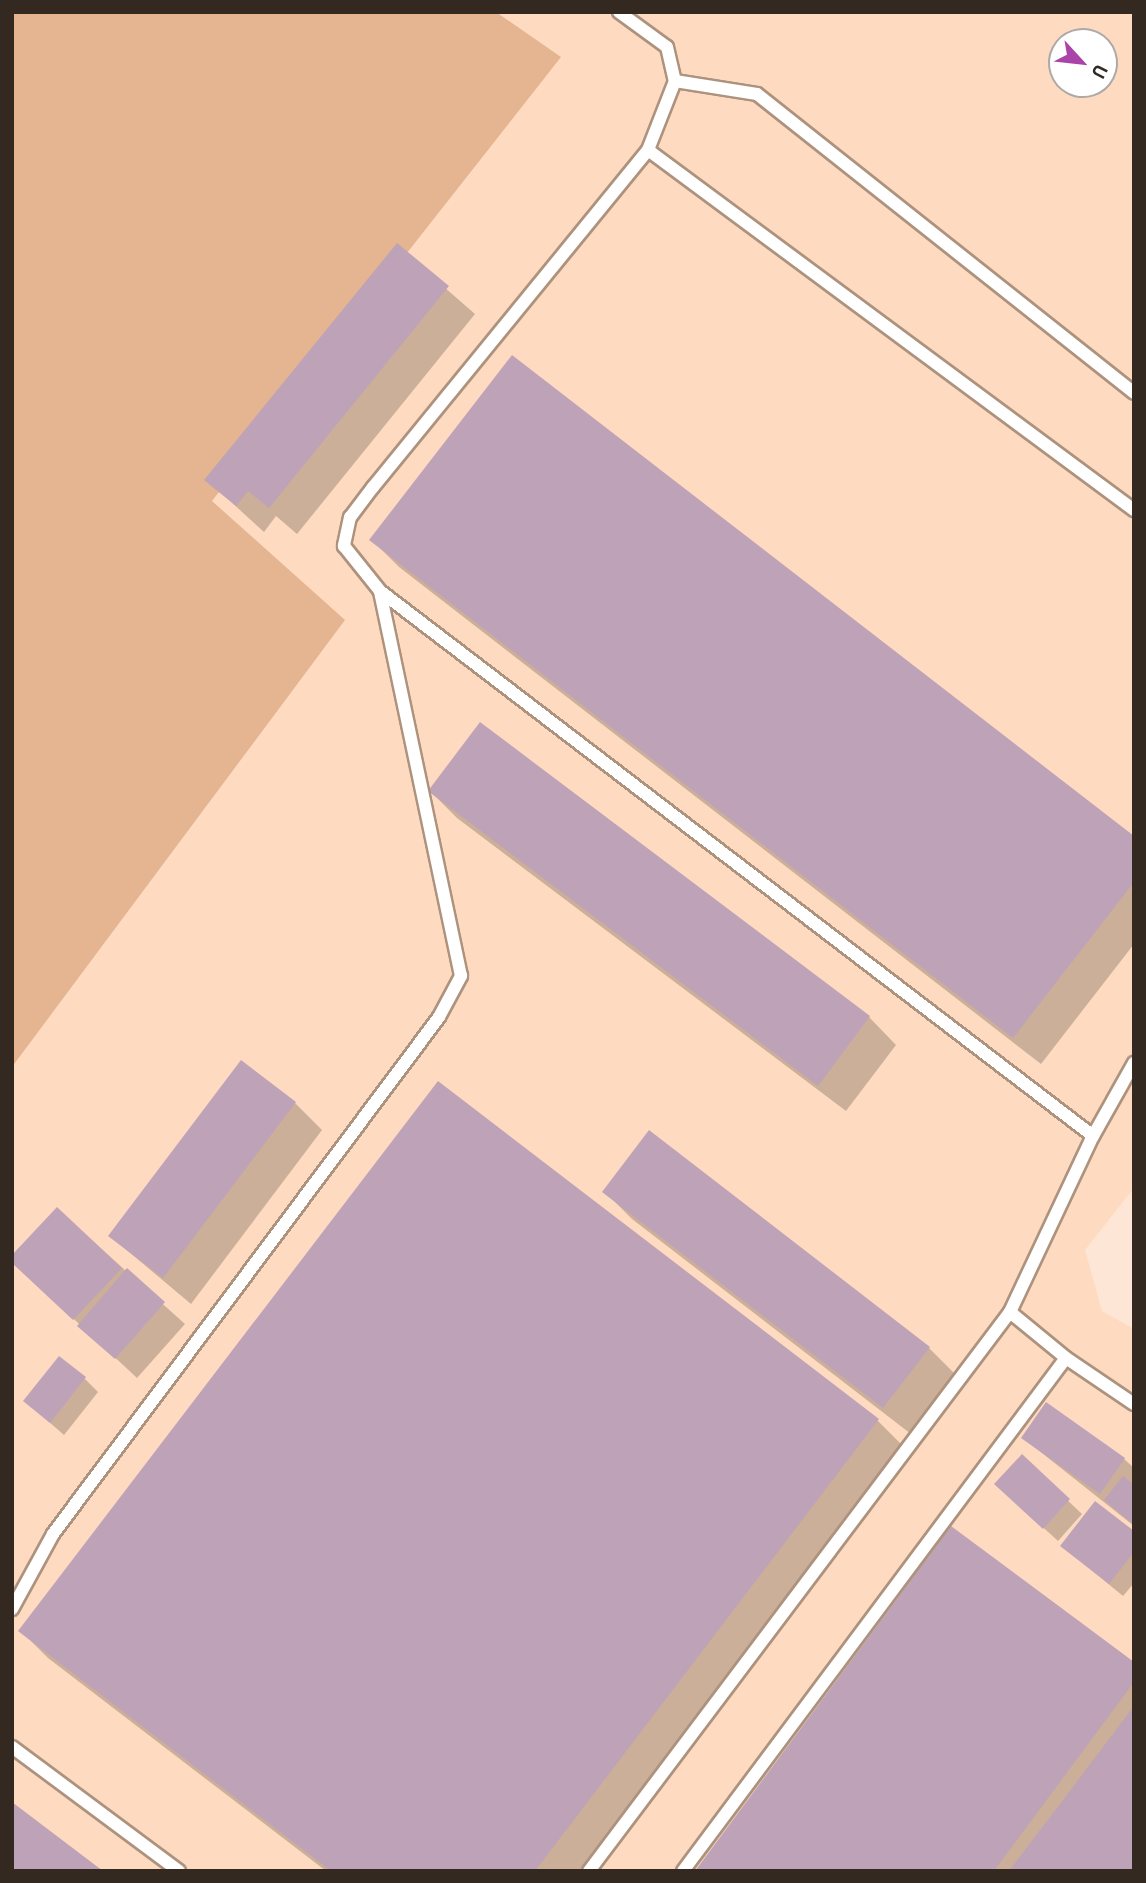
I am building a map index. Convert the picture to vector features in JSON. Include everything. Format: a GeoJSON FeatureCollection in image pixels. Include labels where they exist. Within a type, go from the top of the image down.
{"type":"FeatureCollection","features":[{"type":"Feature","properties":{"kind":"lane"},"geometry":{"type":"LineString","coordinates":[[619,12],[667,47],[675,81],[649,150],[350,517],[344,546],[380,591],[1093,1136]]}},
{"type":"Feature","properties":{"kind":"lane"},"geometry":{"type":"LineString","coordinates":[[675,81],[757,94],[1134,393]]}},
{"type":"Feature","properties":{"kind":"lane"},"geometry":{"type":"LineString","coordinates":[[649,150],[1134,509]]}},
{"type":"Feature","properties":{"kind":"lane"},"geometry":{"type":"LineString","coordinates":[[12,1609],[53,1534],[439,1017],[461,976],[380,591]]}},
{"type":"Feature","properties":{"kind":"lane"},"geometry":{"type":"LineString","coordinates":[[589,1871],[1010,1312],[1093,1136],[1134,1063]]}},
{"type":"Feature","properties":{"kind":"lane"},"geometry":{"type":"LineString","coordinates":[[1010,1312],[1066,1358],[1134,1404]]}},
{"type":"Feature","properties":{"kind":"lane"},"geometry":{"type":"LineString","coordinates":[[683,1871],[1066,1358]]}},
{"type":"Feature","properties":{"kind":"lane"},"geometry":{"type":"LineString","coordinates":[[12,1747],[179,1871]]}},
{"type":"Feature","properties":{"kind":"shaded area"},"geometry":{"type":"Polygon","coordinates":[[[12,12],[496,12],[561,57],[212,501],[345,620],[12,1067],[12,12]]]}},
{"type":"Feature","properties":{"kind":"shaded area"},"geometry":{"type":"Polygon","coordinates":[[[496,12],[1134,12],[1134,1188],[1085,1250],[1102,1311],[1134,1329],[1134,1871],[12,1871],[12,1067],[344,621],[212,501],[560,57],[496,12]]]}},
{"type":"Feature","properties":{"kind":"building"},"geometry":{"type":"Polygon","coordinates":[[[397,243],[449,286],[269,508],[248,491],[236,506],[204,480],[397,243]]]}},
{"type":"Feature","properties":{"kind":"building"},"geometry":{"type":"Polygon","coordinates":[[[512,355],[1134,836],[1134,882],[1013,1038],[369,540],[512,355]]]}},
{"type":"Feature","properties":{"kind":"building"},"geometry":{"type":"Polygon","coordinates":[[[480,722],[870,1016],[818,1086],[428,791],[480,722]]]}},
{"type":"Feature","properties":{"kind":"building"},"geometry":{"type":"Polygon","coordinates":[[[241,1060],[296,1102],[163,1278],[108,1236],[241,1060]]]}},
{"type":"Feature","properties":{"kind":"building"},"geometry":{"type":"Polygon","coordinates":[[[438,1081],[879,1419],[535,1871],[331,1871],[18,1631],[438,1081]]]}},
{"type":"Feature","properties":{"kind":"building"},"geometry":{"type":"Polygon","coordinates":[[[649,1130],[930,1347],[883,1408],[602,1192],[649,1130]]]}},
{"type":"Feature","properties":{"kind":"building"},"geometry":{"type":"Polygon","coordinates":[[[57,1207],[122,1268],[73,1320],[12,1263],[12,1255],[57,1207]]]}},
{"type":"Feature","properties":{"kind":"building"},"geometry":{"type":"Polygon","coordinates":[[[127,1268],[165,1302],[115,1359],[77,1326],[127,1268]]]}},
{"type":"Feature","properties":{"kind":"building"},"geometry":{"type":"Polygon","coordinates":[[[59,1356],[86,1377],[50,1423],[23,1401],[59,1356]]]}},
{"type":"Feature","properties":{"kind":"building"},"geometry":{"type":"Polygon","coordinates":[[[1046,1402],[1125,1458],[1100,1494],[1021,1438],[1046,1402]]]}},
{"type":"Feature","properties":{"kind":"building"},"geometry":{"type":"Polygon","coordinates":[[[1022,1454],[1070,1499],[1043,1529],[994,1484],[1022,1454]]]}},
{"type":"Feature","properties":{"kind":"building"},"geometry":{"type":"Polygon","coordinates":[[[1123,1476],[1134,1485],[1134,1525],[1104,1500],[1123,1476]]]}},
{"type":"Feature","properties":{"kind":"building"},"geometry":{"type":"Polygon","coordinates":[[[1095,1501],[1134,1531],[1134,1552],[1109,1584],[1060,1546],[1095,1501]]]}},
{"type":"Feature","properties":{"kind":"building"},"geometry":{"type":"Polygon","coordinates":[[[951,1526],[1134,1662],[1134,1682],[994,1871],[695,1871],[951,1526]]]}},
{"type":"Feature","properties":{"kind":"building"},"geometry":{"type":"Polygon","coordinates":[[[1134,1706],[1134,1871],[1009,1871],[1063,1800],[1134,1706]]]}},
{"type":"Feature","properties":{"kind":"building"},"geometry":{"type":"Polygon","coordinates":[[[12,1802],[103,1871],[12,1871],[12,1802]]]}}]}
